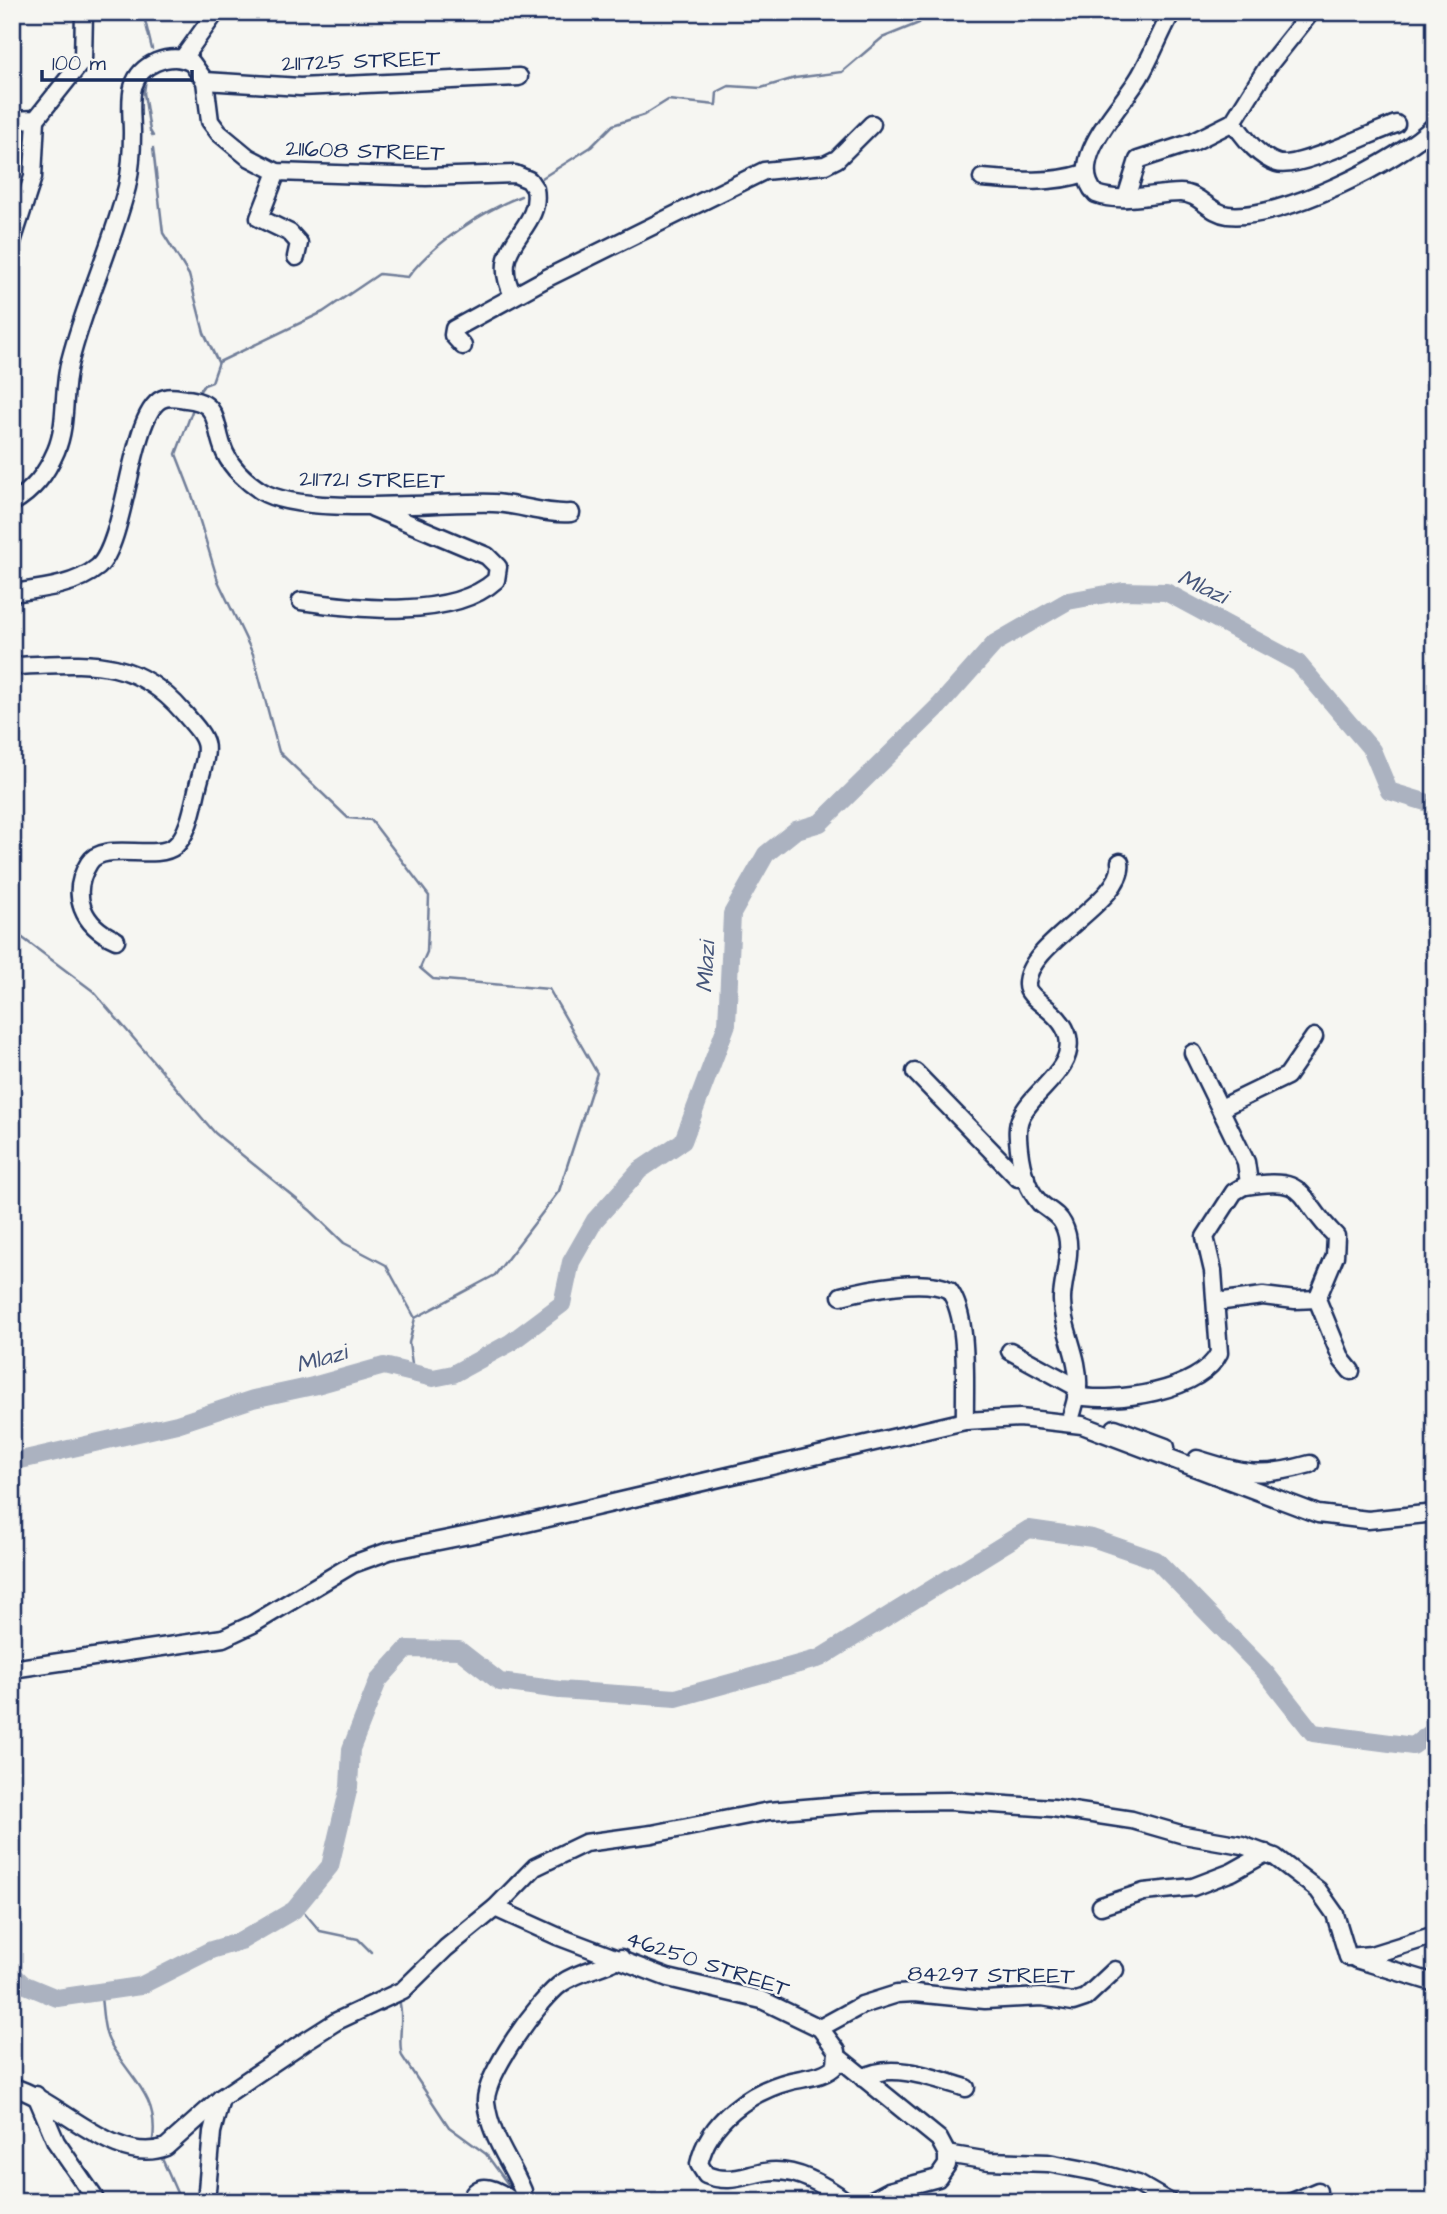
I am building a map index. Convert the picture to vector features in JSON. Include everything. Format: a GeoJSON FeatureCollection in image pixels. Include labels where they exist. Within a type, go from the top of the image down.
{"type":"FeatureCollection","features":[{"type":"Feature","properties":{"kind":"street"},"geometry":{"type":"LineString","coordinates":[[12,242],[33,177],[37,118],[83,60],[84,12]]}},
{"type":"Feature","properties":{"kind":"street"},"geometry":{"type":"LineString","coordinates":[[12,503],[29,493],[43,477],[57,449],[62,427],[63,387],[68,367],[131,169],[130,97],[133,82],[152,64],[183,58],[216,12]]}},
{"type":"Feature","properties":{"kind":"street"},"geometry":{"type":"LineString","coordinates":[[1172,12],[1141,75],[1123,103],[1104,124],[1085,173],[1086,182],[1096,194],[1126,198],[1184,193],[1228,215],[1298,204],[1396,157],[1435,125]]}},
{"type":"Feature","properties":{"kind":"street"},"geometry":{"type":"LineString","coordinates":[[1126,198],[1138,160],[1193,142],[1233,122],[1268,66],[1311,12]]}},
{"type":"Feature","properties":{"kind":"street"},"geometry":{"type":"LineString","coordinates":[[183,58],[200,69],[205,81]]}},
{"type":"Feature","properties":{"kind":"street","name":"211725 STREET"},"geometry":{"type":"LineString","coordinates":[[205,81],[300,87],[519,77]]}},
{"type":"Feature","properties":{"kind":"street","name":"211608 STREET"},"geometry":{"type":"LineString","coordinates":[[205,81],[210,121],[219,133],[248,158],[276,172],[426,177],[515,174],[523,177],[535,189],[536,195],[532,214],[510,247],[506,259],[506,282],[513,295]]}},
{"type":"Feature","properties":{"kind":"street"},"geometry":{"type":"LineString","coordinates":[[12,120],[37,118]]}},
{"type":"Feature","properties":{"kind":"street"},"geometry":{"type":"LineString","coordinates":[[1233,122],[1249,144],[1265,157],[1286,164],[1310,159],[1396,124]]}},
{"type":"Feature","properties":{"kind":"street"},"geometry":{"type":"LineString","coordinates":[[463,346],[453,335],[454,330],[513,295],[764,171],[825,165],[837,159],[872,124]]}},
{"type":"Feature","properties":{"kind":"street"},"geometry":{"type":"LineString","coordinates":[[276,172],[259,218],[297,238],[296,257]]}},
{"type":"Feature","properties":{"kind":"street"},"geometry":{"type":"LineString","coordinates":[[982,178],[1029,181],[1069,178],[1085,173]]}},
{"type":"Feature","properties":{"kind":"street","name":"211721 STREET"},"geometry":{"type":"LineString","coordinates":[[12,593],[54,587],[97,567],[109,553],[121,521],[127,476],[146,424],[156,403],[166,397],[196,400],[207,405],[214,417],[225,454],[238,471],[263,493],[286,500],[368,505],[494,503],[548,513],[571,513]]}},
{"type":"Feature","properties":{"kind":"street"},"geometry":{"type":"LineString","coordinates":[[301,601],[388,610],[472,595],[496,580],[498,567],[486,556],[368,505]]}},
{"type":"Feature","properties":{"kind":"street"},"geometry":{"type":"LineString","coordinates":[[12,666],[88,664],[137,674],[165,691],[207,741],[207,755],[192,811],[181,838],[174,847],[157,851],[105,853],[92,858],[87,866],[82,877],[82,909],[89,923],[116,940]]}},
{"type":"Feature","properties":{"kind":"street"},"geometry":{"type":"LineString","coordinates":[[1076,1424],[1077,1363],[1062,1308],[1067,1237],[1064,1225],[1040,1203],[1026,1178],[1018,1135],[1021,1117],[1049,1082],[1068,1048],[1064,1026],[1055,1013],[1028,992],[1028,973],[1054,939],[1097,904],[1119,875],[1119,862]]}},
{"type":"Feature","properties":{"kind":"street"},"geometry":{"type":"LineString","coordinates":[[1221,1108],[1287,1076],[1314,1037]]}},
{"type":"Feature","properties":{"kind":"street"},"geometry":{"type":"LineString","coordinates":[[1193,1053],[1246,1162],[1250,1178],[1246,1186]]}},
{"type":"Feature","properties":{"kind":"street"},"geometry":{"type":"LineString","coordinates":[[915,1072],[1018,1178],[1026,1178]]}},
{"type":"Feature","properties":{"kind":"street"},"geometry":{"type":"LineString","coordinates":[[1010,1351],[1076,1396],[1106,1400],[1130,1398],[1202,1373],[1215,1362],[1219,1353],[1216,1302],[1205,1237],[1227,1200],[1246,1186],[1272,1181],[1291,1184],[1336,1236],[1335,1256],[1317,1299],[1342,1360],[1351,1371]]}},
{"type":"Feature","properties":{"kind":"street"},"geometry":{"type":"LineString","coordinates":[[841,1296],[915,1285],[934,1285],[949,1290],[957,1305],[962,1340],[965,1421]]}},
{"type":"Feature","properties":{"kind":"street"},"geometry":{"type":"LineString","coordinates":[[1216,1302],[1263,1296],[1295,1300],[1317,1299]]}},
{"type":"Feature","properties":{"kind":"street"},"geometry":{"type":"LineString","coordinates":[[12,1670],[214,1640],[253,1624],[353,1564],[389,1551],[519,1525],[965,1421],[1020,1418],[1129,1430],[1234,1471],[1273,1474],[1310,1464]]}},
{"type":"Feature","properties":{"kind":"street"},"geometry":{"type":"LineString","coordinates":[[1076,1424],[1318,1514],[1368,1520],[1435,1513]]}},
{"type":"Feature","properties":{"kind":"street"},"geometry":{"type":"LineString","coordinates":[[12,2087],[36,2095],[96,2134],[122,2146],[155,2151],[166,2147],[221,2098],[337,2021],[403,1990],[439,1954],[495,1908],[535,1867],[584,1843],[793,1807],[950,1801],[1053,1808],[1132,1819],[1266,1853],[1303,1875],[1318,1890],[1335,1914],[1348,1957],[1435,1983]]}},
{"type":"Feature","properties":{"kind":"street"},"geometry":{"type":"LineString","coordinates":[[1101,1906],[1144,1892],[1193,1887],[1232,1872],[1266,1853]]}},
{"type":"Feature","properties":{"kind":"street","name":"46250 STREET"},"geometry":{"type":"LineString","coordinates":[[495,1908],[557,1936],[668,1978],[753,1997],[820,2028]]}},
{"type":"Feature","properties":{"kind":"street"},"geometry":{"type":"LineString","coordinates":[[1353,1958],[1435,1935]]}},
{"type":"Feature","properties":{"kind":"street"},"geometry":{"type":"LineString","coordinates":[[470,2202],[472,2193],[480,2188],[491,2188],[515,2202],[522,2198],[523,2190],[497,2144],[486,2099],[489,2082],[506,2052],[552,1991],[580,1974],[621,1958]]}},
{"type":"Feature","properties":{"kind":"street","name":"84297 STREET"},"geometry":{"type":"LineString","coordinates":[[820,2028],[862,2005],[897,1994],[985,2000],[1042,1997],[1073,2002],[1085,1998],[1115,1970]]}},
{"type":"Feature","properties":{"kind":"street"},"geometry":{"type":"LineString","coordinates":[[820,2028],[834,2044],[838,2057],[836,2065],[823,2074],[778,2086],[737,2106],[710,2136],[699,2164],[706,2175],[721,2181],[764,2172],[796,2174],[834,2192],[847,2202]]}},
{"type":"Feature","properties":{"kind":"street"},"geometry":{"type":"LineString","coordinates":[[838,2057],[929,2129],[947,2154],[947,2165],[938,2178],[889,2191],[868,2202]]}},
{"type":"Feature","properties":{"kind":"street"},"geometry":{"type":"LineString","coordinates":[[863,2078],[878,2072],[903,2073],[966,2088]]}},
{"type":"Feature","properties":{"kind":"street"},"geometry":{"type":"LineString","coordinates":[[36,2095],[56,2142],[94,2197]]}},
{"type":"Feature","properties":{"kind":"street"},"geometry":{"type":"LineString","coordinates":[[206,2202],[212,2132],[221,2098]]}},
{"type":"Feature","properties":{"kind":"street"},"geometry":{"type":"LineString","coordinates":[[947,2154],[989,2161],[1048,2163],[1096,2172],[1138,2184],[1170,2202]]}},
{"type":"Feature","properties":{"kind":"street"},"geometry":{"type":"LineString","coordinates":[[1292,2202],[1318,2191]]}},
{"type":"Feature","properties":{"kind":"waterway"},"geometry":{"type":"LineString","coordinates":[[143,12],[152,49]]}},
{"type":"Feature","properties":{"kind":"waterway"},"geometry":{"type":"LineString","coordinates":[[542,178],[591,147],[613,125],[644,115],[668,100],[716,105],[717,92],[729,86],[761,88],[795,78],[842,72],[882,38],[919,23],[926,12]]}},
{"type":"Feature","properties":{"kind":"waterway"},"geometry":{"type":"LineString","coordinates":[[146,78],[144,93],[153,136]]}},
{"type":"Feature","properties":{"kind":"waterway"},"geometry":{"type":"LineString","coordinates":[[153,148],[163,233],[189,275],[204,333],[218,362]]}},
{"type":"Feature","properties":{"kind":"waterway"},"geometry":{"type":"LineString","coordinates":[[199,392],[204,385],[212,382],[219,362],[323,312],[379,274],[408,277],[430,253],[459,230],[491,210],[521,196]]}},
{"type":"Feature","properties":{"kind":"waterway"},"geometry":{"type":"LineString","coordinates":[[194,406],[176,454],[193,498],[218,581],[253,654],[279,752],[348,818],[371,820],[429,896],[427,952],[420,968],[433,979],[549,989],[597,1073],[559,1191],[495,1275],[415,1318]]}},
{"type":"Feature","properties":{"kind":"waterway","name":"Mlazi"},"geometry":{"type":"LineString","coordinates":[[12,1462],[177,1424],[253,1399],[384,1366],[433,1378],[453,1374],[510,1343],[562,1304],[571,1262],[595,1220],[640,1170],[683,1141],[727,1024],[732,914],[766,854],[796,830],[820,823],[939,706],[995,643],[1068,601],[1123,591],[1166,592],[1298,663],[1372,750],[1389,791],[1435,805]]}},
{"type":"Feature","properties":{"kind":"waterway"},"geometry":{"type":"LineString","coordinates":[[12,930],[93,991],[215,1133],[311,1211],[344,1243],[386,1265],[415,1318],[409,1343],[413,1371]]}},
{"type":"Feature","properties":{"kind":"waterway"},"geometry":{"type":"LineString","coordinates":[[12,1973],[23,1984],[57,1998],[140,1986],[211,1950],[241,1941],[294,1910],[330,1866],[349,1787],[351,1749],[378,1681],[407,1649],[459,1650],[500,1682],[560,1690],[676,1698],[820,1658],[1029,1529],[1092,1538],[1156,1560],[1265,1672],[1313,1733],[1413,1746],[1435,1730]]}},
{"type":"Feature","properties":{"kind":"waterway"},"geometry":{"type":"LineString","coordinates":[[298,1905],[320,1931],[358,1939],[371,1952]]}},
{"type":"Feature","properties":{"kind":"waterway"},"geometry":{"type":"LineString","coordinates":[[100,1991],[107,2036],[146,2097],[154,2123],[153,2139]]}},
{"type":"Feature","properties":{"kind":"waterway"},"geometry":{"type":"LineString","coordinates":[[399,2000],[402,2056],[449,2127],[486,2154],[515,2194]]}},
{"type":"Feature","properties":{"kind":"waterway"},"geometry":{"type":"LineString","coordinates":[[160,2154],[181,2202]]}}]}
